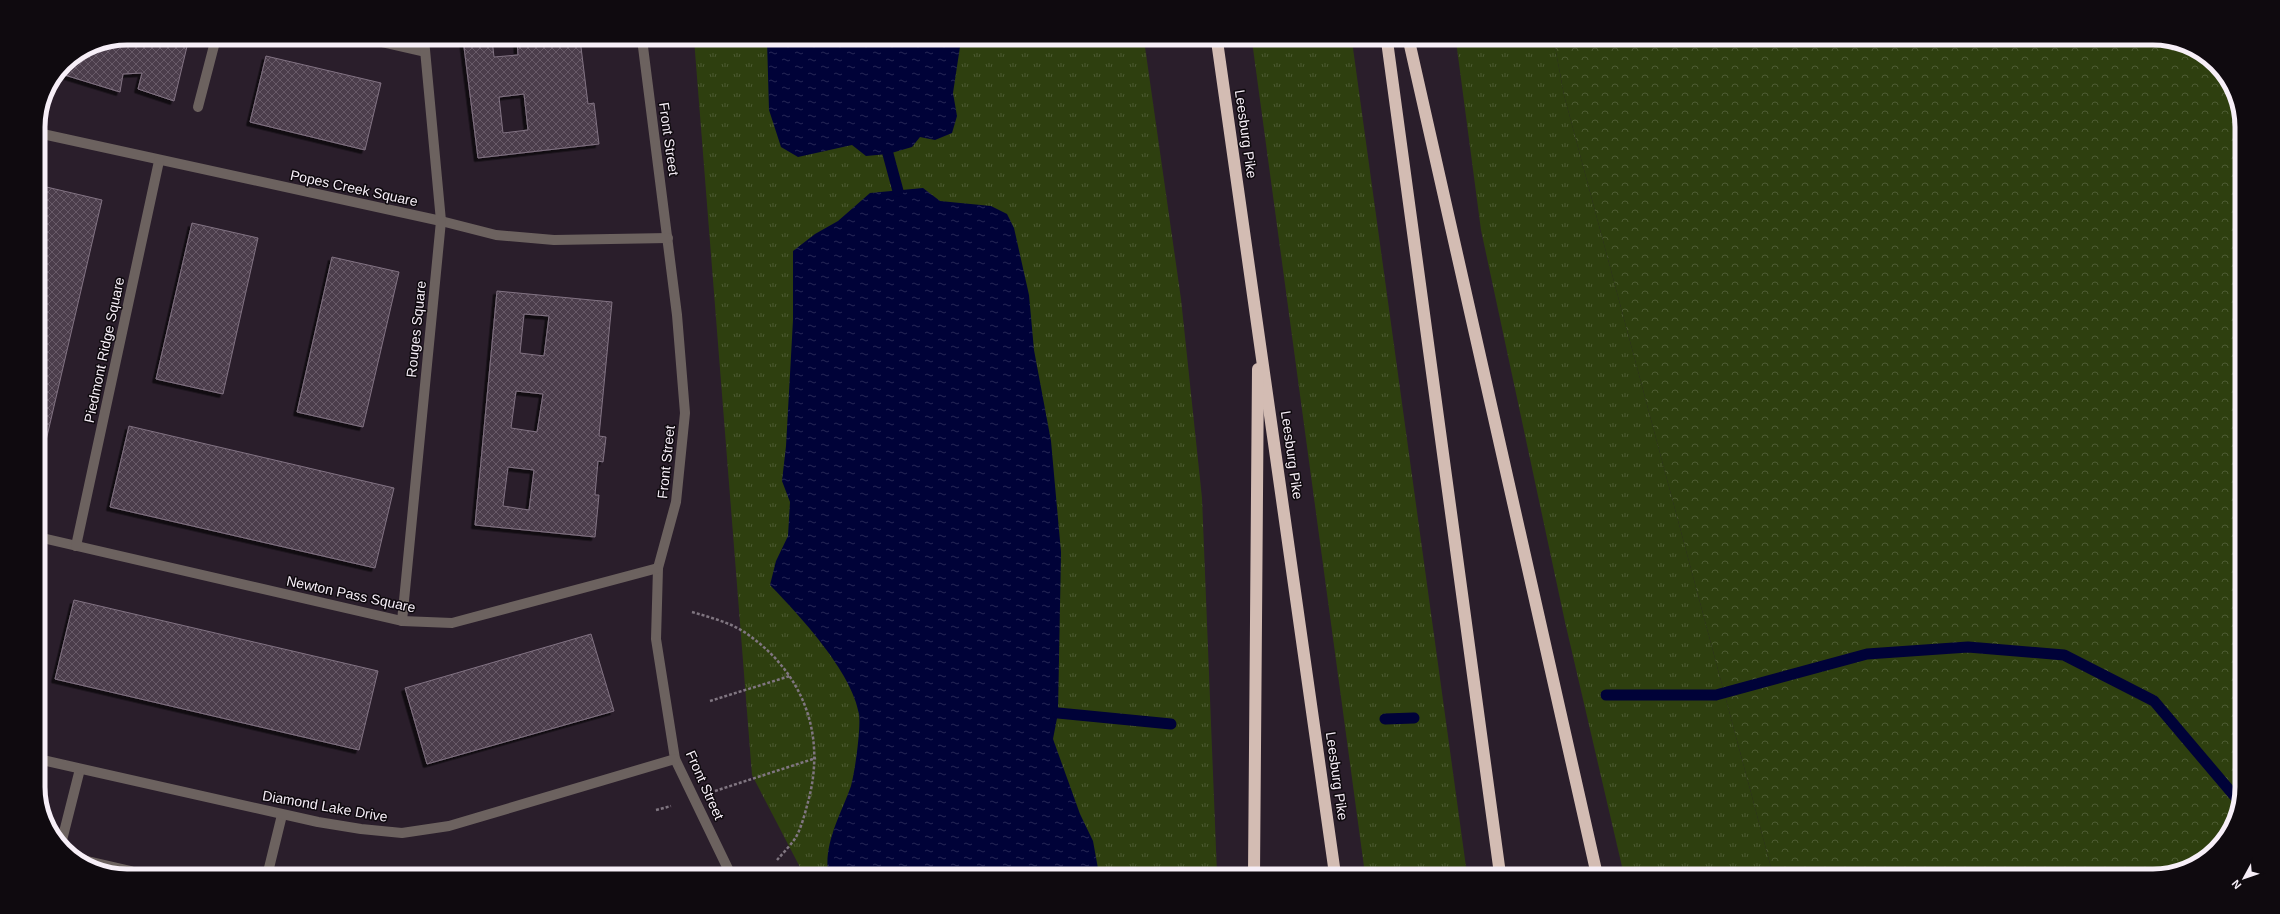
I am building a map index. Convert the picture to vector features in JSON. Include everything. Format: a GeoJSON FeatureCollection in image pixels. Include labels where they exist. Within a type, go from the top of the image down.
{"type":"FeatureCollection","features":[{"type":"Feature","properties":{"kind":"highway","name":"Leesburg Pike"},"geometry":{"type":"LineString","coordinates":[[1218,45],[1259,328],[1334,869]]}},
{"type":"Feature","properties":{"kind":"highway"},"geometry":{"type":"LineString","coordinates":[[1388,45],[1499,869]]}},
{"type":"Feature","properties":{"kind":"highway"},"geometry":{"type":"LineString","coordinates":[[1410,45],[1596,869]]}},
{"type":"Feature","properties":{"kind":"highway"},"geometry":{"type":"LineString","coordinates":[[1254,869],[1259,328]]}},
{"type":"Feature","properties":{"kind":"street"},"geometry":{"type":"LineString","coordinates":[[198,107],[214,45]]}},
{"type":"Feature","properties":{"kind":"street"},"geometry":{"type":"LineString","coordinates":[[394,45],[425,52]]}},
{"type":"Feature","properties":{"kind":"street","name":"Rouges Square"},"geometry":{"type":"LineString","coordinates":[[402,621],[441,221],[424,45]]}},
{"type":"Feature","properties":{"kind":"street","name":"Front Street"},"geometry":{"type":"LineString","coordinates":[[643,45],[677,315],[684,413],[676,502],[658,568],[656,639],[675,759],[728,869]]}},
{"type":"Feature","properties":{"kind":"street","name":"Popes Creek Square"},"geometry":{"type":"LineString","coordinates":[[45,135],[441,221],[496,235],[554,240],[668,238]]}},
{"type":"Feature","properties":{"kind":"street","name":"Piedmont Ridge Square"},"geometry":{"type":"LineString","coordinates":[[76,546],[159,160]]}},
{"type":"Feature","properties":{"kind":"street","name":"Newton Pass Square"},"geometry":{"type":"LineString","coordinates":[[45,539],[402,621],[452,623],[658,568]]}},
{"type":"Feature","properties":{"kind":"street","name":"Diamond Lake Drive"},"geometry":{"type":"LineString","coordinates":[[45,761],[282,814],[361,829],[402,833],[449,826],[675,759]]}},
{"type":"Feature","properties":{"kind":"street"},"geometry":{"type":"LineString","coordinates":[[63,838],[80,769]]}},
{"type":"Feature","properties":{"kind":"street"},"geometry":{"type":"LineString","coordinates":[[269,869],[282,814]]}},
{"type":"Feature","properties":{"kind":"street"},"geometry":{"type":"LineString","coordinates":[[95,863],[122,869]]}},
{"type":"Feature","properties":{"kind":"path"},"geometry":{"type":"LineString","coordinates":[[692,612],[724,622],[750,635],[775,657],[790,676],[800,693],[812,724],[816,758],[813,785],[796,837],[777,860]]}},
{"type":"Feature","properties":{"kind":"path"},"geometry":{"type":"LineString","coordinates":[[710,701],[790,676]]}},
{"type":"Feature","properties":{"kind":"path"},"geometry":{"type":"LineString","coordinates":[[656,810],[694,799],[736,782],[816,758]]}},
{"type":"Feature","properties":{"kind":"green space"},"geometry":{"type":"Polygon","coordinates":[[[694,45],[1145,45],[1181,299],[1202,498],[1217,869],[801,869],[752,775],[694,45]]]}},
{"type":"Feature","properties":{"kind":"green space"},"geometry":{"type":"Polygon","coordinates":[[[1253,45],[1353,45],[1466,869],[1364,869],[1253,45]]]}},
{"type":"Feature","properties":{"kind":"green space"},"geometry":{"type":"Polygon","coordinates":[[[1457,45],[1555,45],[1564,95],[1771,869],[1623,869],[1565,622],[1481,230],[1457,45]]]}},
{"type":"Feature","properties":{"kind":"green space"},"geometry":{"type":"Polygon","coordinates":[[[1555,45],[2153,45],[2179,49],[2189,53],[2207,65],[2218,77],[2227,91],[2231,101],[2235,122],[2235,787],[2231,813],[2227,823],[2218,837],[2203,852],[2184,863],[2153,869],[1771,869],[1564,95],[1555,45]]]}},
{"type":"Feature","properties":{"kind":"water"},"geometry":{"type":"Polygon","coordinates":[[[767,45],[960,45],[953,93],[957,116],[952,133],[935,140],[920,137],[912,147],[888,154],[866,156],[852,145],[798,157],[781,147],[769,110],[767,45]]]}},
{"type":"Feature","properties":{"kind":"water"},"geometry":{"type":"Polygon","coordinates":[[[923,188],[940,201],[991,206],[1007,214],[1014,228],[1029,295],[1034,350],[1051,441],[1061,552],[1058,713],[1053,739],[1080,814],[1093,841],[1098,869],[828,869],[828,850],[834,828],[853,779],[856,761],[859,714],[846,680],[836,663],[796,612],[770,585],[776,561],[788,536],[790,502],[782,481],[786,446],[793,320],[793,251],[815,234],[838,221],[870,193],[923,188]]]}},
{"type":"Feature","properties":{"kind":"building"},"geometry":{"type":"Polygon","coordinates":[[[122,45],[187,45],[174,101],[138,89],[142,73],[123,74],[120,92],[64,75],[73,65],[86,56],[106,48],[122,45]]]}},
{"type":"Feature","properties":{"kind":"building"},"geometry":{"type":"Polygon","coordinates":[[[464,45],[493,45],[494,57],[518,55],[517,45],[581,45],[588,104],[594,103],[599,144],[478,158],[464,45]],[[524,94],[499,97],[503,133],[528,130],[524,94]]]}},
{"type":"Feature","properties":{"kind":"building"},"geometry":{"type":"Polygon","coordinates":[[[266,56],[381,83],[365,150],[250,122],[266,56]]]}},
{"type":"Feature","properties":{"kind":"building"},"geometry":{"type":"Polygon","coordinates":[[[45,187],[102,200],[45,445],[45,187]]]}},
{"type":"Feature","properties":{"kind":"building"},"geometry":{"type":"Polygon","coordinates":[[[192,223],[258,238],[223,394],[156,379],[192,223]]]}},
{"type":"Feature","properties":{"kind":"building"},"geometry":{"type":"Polygon","coordinates":[[[332,257],[399,272],[363,427],[297,412],[332,257]]]}},
{"type":"Feature","properties":{"kind":"building"},"geometry":{"type":"Polygon","coordinates":[[[497,291],[612,302],[599,436],[606,437],[603,462],[598,461],[595,495],[599,495],[595,537],[475,525],[497,291]],[[524,314],[520,353],[544,356],[549,316],[524,314]],[[516,391],[511,428],[537,432],[543,394],[516,391]],[[508,467],[503,506],[529,510],[534,470],[508,467]]]}},
{"type":"Feature","properties":{"kind":"building"},"geometry":{"type":"Polygon","coordinates":[[[129,426],[394,488],[375,568],[110,507],[129,426]]]}},
{"type":"Feature","properties":{"kind":"building"},"geometry":{"type":"Polygon","coordinates":[[[74,600],[378,671],[359,750],[55,679],[74,600]]]}},
{"type":"Feature","properties":{"kind":"building"},"geometry":{"type":"Polygon","coordinates":[[[591,634],[614,711],[427,764],[405,688],[591,634]]]}},
{"type":"Feature","properties":{"kind":"waterway"},"geometry":{"type":"LineString","coordinates":[[888,154],[898,191]]}},
{"type":"Feature","properties":{"kind":"waterway"},"geometry":{"type":"LineString","coordinates":[[1606,695],[1716,695],[1867,654],[1968,647],[2064,655],[2154,701],[2234,796]]}},
{"type":"Feature","properties":{"kind":"waterway"},"geometry":{"type":"LineString","coordinates":[[1058,713],[1171,724]]}},
{"type":"Feature","properties":{"kind":"waterway"},"geometry":{"type":"LineString","coordinates":[[1385,719],[1414,718]]}}]}
